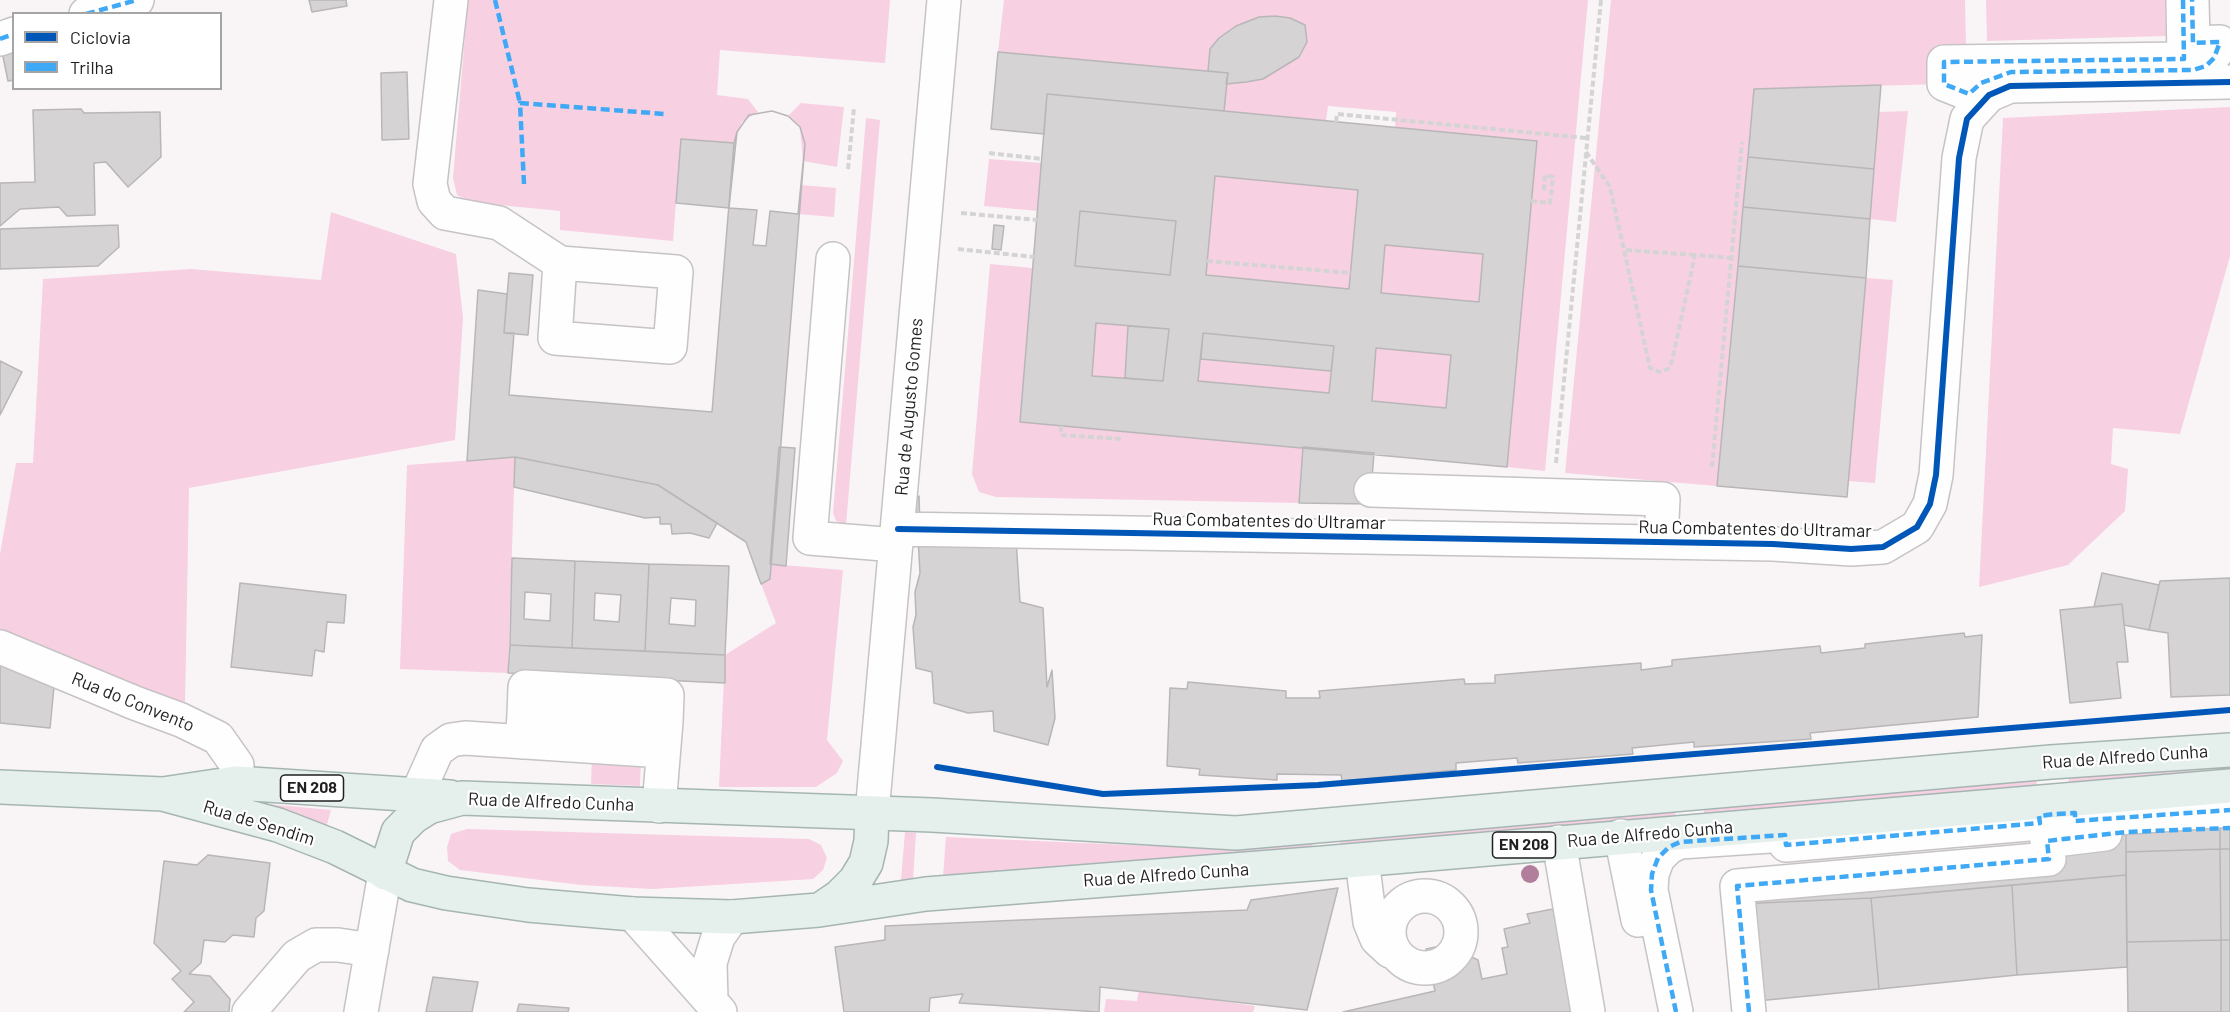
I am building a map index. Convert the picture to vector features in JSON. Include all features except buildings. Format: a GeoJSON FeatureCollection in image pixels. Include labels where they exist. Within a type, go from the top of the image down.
{"type":"FeatureCollection","features":[{"type":"Feature","properties":{"kind":"main road","name":"Rua de Alfredo Cunha"},"geometry":{"type":"LineString","coordinates":[[2230,750],[2051,762],[1236,833],[872,813],[462,798],[429,807],[413,817],[398,832],[385,873],[412,885],[446,893],[528,905],[633,914],[732,917],[819,910],[926,894],[1362,860],[1621,836],[2230,786]]}},
{"type":"Feature","properties":{"kind":"main road","name":"Rua de Sendim"},"geometry":{"type":"LineString","coordinates":[[0,787],[163,794],[236,783],[462,798]]}},
{"type":"Feature","properties":{"kind":"main road","name":"Rua de Sendim"},"geometry":{"type":"LineString","coordinates":[[163,794],[278,825],[336,847],[385,873]]}},
{"type":"Feature","properties":{"kind":"main road"},"geometry":{"type":"LineString","coordinates":[[819,910],[840,896],[855,881],[866,863],[871,841],[872,813]]}},
{"type":"Feature","properties":{"kind":"street"},"geometry":{"type":"LineString","coordinates":[[93,12],[137,0]]}},
{"type":"Feature","properties":{"kind":"street"},"geometry":{"type":"LineString","coordinates":[[451,0],[430,184],[434,201],[445,213],[499,223],[560,263]]}},
{"type":"Feature","properties":{"kind":"street","name":"Rua de Augusto Gomes"},"geometry":{"type":"LineString","coordinates":[[872,813],[944,0]]}},
{"type":"Feature","properties":{"kind":"street"},"geometry":{"type":"LineString","coordinates":[[2183,0],[2184,59],[1944,62],[1944,84],[1969,94],[1981,83],[2011,72],[2193,70],[2206,66],[2214,58],[2220,42],[2193,43],[2193,0]]}},
{"type":"Feature","properties":{"kind":"street","name":"Rua Combatentes do Ultramar"},"geometry":{"type":"LineString","coordinates":[[833,259],[810,538],[1661,542],[1851,549],[1883,547],[1917,527],[1930,504],[1936,475],[1959,158],[1967,120],[1989,95],[2010,86],[2230,82]]}},
{"type":"Feature","properties":{"kind":"street"},"geometry":{"type":"LineString","coordinates":[[1371,490],[1663,499],[1661,542]]}},
{"type":"Feature","properties":{"kind":"street","name":"Rua do Convento"},"geometry":{"type":"LineString","coordinates":[[0,647],[181,720],[218,738],[237,765],[236,783]]}},
{"type":"Feature","properties":{"kind":"street"},"geometry":{"type":"LineString","coordinates":[[523,728],[525,687],[667,695],[659,806]]}},
{"type":"Feature","properties":{"kind":"street"},"geometry":{"type":"LineString","coordinates":[[417,795],[437,750],[443,744],[465,738],[523,728],[664,736]]}},
{"type":"Feature","properties":{"kind":"street"},"geometry":{"type":"LineString","coordinates":[[1676,1012],[1651,890],[1652,874],[1658,858],[1669,847],[1680,842],[1785,835],[1786,845],[2040,823],[2039,816],[2065,813],[2075,813],[2075,821],[2230,810]]}},
{"type":"Feature","properties":{"kind":"street"},"geometry":{"type":"LineString","coordinates":[[1749,1012],[1737,886],[2049,859],[2047,841],[2126,832],[2230,828]]}},
{"type":"Feature","properties":{"kind":"street"},"geometry":{"type":"LineString","coordinates":[[1621,836],[1657,1012]]}},
{"type":"Feature","properties":{"kind":"street"},"geometry":{"type":"LineString","coordinates":[[1558,842],[1588,1012]]}},
{"type":"Feature","properties":{"kind":"street"},"geometry":{"type":"LineString","coordinates":[[1362,860],[1381,910]]}},
{"type":"Feature","properties":{"kind":"street"},"geometry":{"type":"LineString","coordinates":[[362,1012],[385,873]]}},
{"type":"Feature","properties":{"kind":"street"},"geometry":{"type":"LineString","coordinates":[[1434,897],[1453,909],[1459,919],[1460,942],[1448,961],[1427,969],[1405,963],[1377,939],[1370,922],[1381,910],[1412,899],[1434,897]]}},
{"type":"Feature","properties":{"kind":"street"},"geometry":{"type":"LineString","coordinates":[[633,914],[715,1006]]}},
{"type":"Feature","properties":{"kind":"street"},"geometry":{"type":"LineString","coordinates":[[715,1006],[710,963],[718,937],[732,917]]}},
{"type":"Feature","properties":{"kind":"street"},"geometry":{"type":"LineString","coordinates":[[253,1010],[297,956],[316,945],[338,945],[372,950]]}},
{"type":"Feature","properties":{"kind":"path"},"geometry":{"type":"LineString","coordinates":[[1553,494],[1601,0]]}},
{"type":"Feature","properties":{"kind":"path"},"geometry":{"type":"LineString","coordinates":[[848,169],[854,108]]}},
{"type":"Feature","properties":{"kind":"path"},"geometry":{"type":"LineString","coordinates":[[1336,122],[1337,114],[1586,138]]}},
{"type":"Feature","properties":{"kind":"path"},"geometry":{"type":"LineString","coordinates":[[1712,467],[1742,142]]}},
{"type":"Feature","properties":{"kind":"path"},"geometry":{"type":"LineString","coordinates":[[1586,152],[1610,187],[1626,250],[1646,360],[1650,368],[1660,372],[1668,369],[1672,361],[1695,255]]}},
{"type":"Feature","properties":{"kind":"path"},"geometry":{"type":"LineString","coordinates":[[989,153],[1042,159]]}},
{"type":"Feature","properties":{"kind":"path"},"geometry":{"type":"LineString","coordinates":[[1531,201],[1550,203],[1553,177],[1545,176],[1544,191]]}},
{"type":"Feature","properties":{"kind":"path"},"geometry":{"type":"LineString","coordinates":[[961,213],[1037,220]]}},
{"type":"Feature","properties":{"kind":"path"},"geometry":{"type":"LineString","coordinates":[[958,249],[1034,257]]}},
{"type":"Feature","properties":{"kind":"path"},"geometry":{"type":"LineString","coordinates":[[1626,250],[1732,258]]}},
{"type":"Feature","properties":{"kind":"path"},"geometry":{"type":"LineString","coordinates":[[1207,261],[1351,273]]}},
{"type":"Feature","properties":{"kind":"path"},"geometry":{"type":"LineString","coordinates":[[1061,426],[1061,435],[1122,439]]}},
{"type":"Feature","properties":{"kind":"shaded area"},"geometry":{"type":"Polygon","coordinates":[[[468,0],[890,0],[885,63],[720,50],[717,95],[748,99],[758,112],[742,122],[734,143],[681,139],[673,241],[560,230],[560,211],[470,202],[457,195],[453,178],[468,0]]]}},
{"type":"Feature","properties":{"kind":"shaded area"},"geometry":{"type":"Polygon","coordinates":[[[1004,0],[1588,0],[1545,471],[1507,467],[1537,141],[1395,128],[1396,112],[1328,106],[1326,121],[1224,111],[1226,84],[1263,79],[1299,57],[1307,42],[1305,25],[1290,18],[1259,17],[1219,38],[1210,49],[1208,71],[998,52],[1004,0]]]}},
{"type":"Feature","properties":{"kind":"shaded area"},"geometry":{"type":"Polygon","coordinates":[[[1611,0],[1965,0],[1966,45],[2184,43],[1944,84],[1754,89],[1717,486],[1565,473],[1611,0]]]}},
{"type":"Feature","properties":{"kind":"shaded area"},"geometry":{"type":"Polygon","coordinates":[[[1986,0],[2165,0],[2166,36],[1987,41],[1986,0]]]}},
{"type":"Feature","properties":{"kind":"shaded area"},"geometry":{"type":"Polygon","coordinates":[[[801,103],[844,107],[837,167],[803,161],[800,127],[788,116],[801,103]]]}},
{"type":"Feature","properties":{"kind":"shaded area"},"geometry":{"type":"Polygon","coordinates":[[[2230,107],[2230,256],[2180,434],[2113,428],[2111,464],[2128,469],[2125,511],[2068,565],[1979,587],[2003,118],[2230,107]]]}},
{"type":"Feature","properties":{"kind":"shaded area"},"geometry":{"type":"Polygon","coordinates":[[[1908,111],[1896,222],[1870,219],[1879,112],[1908,111]]]}},
{"type":"Feature","properties":{"kind":"shaded area"},"geometry":{"type":"Polygon","coordinates":[[[866,118],[880,120],[846,525],[836,521],[833,513],[866,118]]]}},
{"type":"Feature","properties":{"kind":"shaded area"},"geometry":{"type":"Polygon","coordinates":[[[989,159],[1042,163],[1038,211],[984,206],[989,159]]]}},
{"type":"Feature","properties":{"kind":"shaded area"},"geometry":{"type":"Polygon","coordinates":[[[1215,176],[1358,190],[1349,289],[1206,275],[1215,176]]]}},
{"type":"Feature","properties":{"kind":"shaded area"},"geometry":{"type":"Polygon","coordinates":[[[801,185],[836,188],[834,217],[798,214],[801,185]]]}},
{"type":"Feature","properties":{"kind":"shaded area"},"geometry":{"type":"Polygon","coordinates":[[[331,212],[456,254],[463,318],[455,440],[189,488],[185,705],[0,643],[0,554],[16,463],[33,463],[43,279],[191,269],[321,280],[331,212]]]}},
{"type":"Feature","properties":{"kind":"shaded area"},"geometry":{"type":"Polygon","coordinates":[[[1385,245],[1483,254],[1479,302],[1381,293],[1385,245]]]}},
{"type":"Feature","properties":{"kind":"shaded area"},"geometry":{"type":"Polygon","coordinates":[[[990,264],[1033,268],[1020,422],[1303,447],[1299,503],[996,497],[979,492],[972,474],[990,264]]]}},
{"type":"Feature","properties":{"kind":"shaded area"},"geometry":{"type":"Polygon","coordinates":[[[1866,278],[1893,280],[1875,483],[1848,481],[1866,278]]]}},
{"type":"Feature","properties":{"kind":"shaded area"},"geometry":{"type":"Polygon","coordinates":[[[1096,323],[1128,326],[1125,378],[1092,376],[1096,323]]]}},
{"type":"Feature","properties":{"kind":"shaded area"},"geometry":{"type":"Polygon","coordinates":[[[1376,348],[1451,355],[1446,408],[1372,401],[1376,348]]]}},
{"type":"Feature","properties":{"kind":"shaded area"},"geometry":{"type":"Polygon","coordinates":[[[1201,359],[1331,371],[1329,393],[1198,381],[1201,359]]]}},
{"type":"Feature","properties":{"kind":"shaded area"},"geometry":{"type":"Polygon","coordinates":[[[515,457],[508,673],[400,669],[407,465],[515,457]]]}},
{"type":"Feature","properties":{"kind":"shaded area"},"geometry":{"type":"Polygon","coordinates":[[[770,564],[843,570],[827,740],[843,761],[837,773],[816,787],[719,787],[725,655],[776,623],[761,584],[769,578],[770,564]]]}},
{"type":"Feature","properties":{"kind":"shaded area"},"geometry":{"type":"Polygon","coordinates":[[[592,756],[641,759],[640,786],[591,784],[592,756]]]}},
{"type":"Feature","properties":{"kind":"shaded area"},"geometry":{"type":"Polygon","coordinates":[[[2230,761],[2230,772],[2069,782],[2068,772],[2230,761]]]}},
{"type":"Feature","properties":{"kind":"shaded area"},"geometry":{"type":"Polygon","coordinates":[[[2036,777],[2037,786],[1704,817],[1704,806],[2036,777]]]}},
{"type":"Feature","properties":{"kind":"shaded area"},"geometry":{"type":"Polygon","coordinates":[[[234,801],[331,810],[326,828],[234,801]]]}},
{"type":"Feature","properties":{"kind":"shaded area"},"geometry":{"type":"Polygon","coordinates":[[[1675,810],[1676,817],[1341,848],[1340,840],[1675,810]]]}},
{"type":"Feature","properties":{"kind":"shaded area"},"geometry":{"type":"Polygon","coordinates":[[[467,829],[809,839],[821,845],[827,858],[823,870],[813,879],[653,889],[581,885],[460,870],[448,861],[447,847],[451,834],[467,829]]]}},
{"type":"Feature","properties":{"kind":"shaded area"},"geometry":{"type":"Polygon","coordinates":[[[905,832],[916,833],[913,881],[901,880],[905,832]]]}},
{"type":"Feature","properties":{"kind":"shaded area"},"geometry":{"type":"Polygon","coordinates":[[[946,837],[1152,846],[1312,841],[1313,852],[943,877],[946,837]]]}},
{"type":"Feature","properties":{"kind":"shaded area"},"geometry":{"type":"Polygon","coordinates":[[[1139,989],[1255,1006],[1253,1012],[1104,1012],[1106,999],[1137,1001],[1139,989]]]}},
{"type":"Feature","properties":{"kind":"marked path"},"geometry":{"type":"LineString","coordinates":[[93,12],[137,0]]}},
{"type":"Feature","properties":{"kind":"marked path"},"geometry":{"type":"LineString","coordinates":[[495,0],[520,103]]}},
{"type":"Feature","properties":{"kind":"marked path"},"geometry":{"type":"LineString","coordinates":[[2183,0],[2184,59],[1944,62],[1944,84],[1969,94],[1981,83],[2011,72],[2193,70],[2206,66],[2214,58],[2220,42],[2193,43],[2192,0]]}},
{"type":"Feature","properties":{"kind":"marked path"},"geometry":{"type":"LineString","coordinates":[[0,39],[12,35]]}},
{"type":"Feature","properties":{"kind":"marked path"},"geometry":{"type":"LineString","coordinates":[[524,184],[520,103],[665,114]]}},
{"type":"Feature","properties":{"kind":"marked path"},"geometry":{"type":"LineString","coordinates":[[1676,1012],[1651,890],[1652,874],[1658,858],[1669,847],[1680,842],[1785,835],[1786,845],[2040,823],[2039,816],[2055,814],[2075,813],[2075,821],[2230,810]]}},
{"type":"Feature","properties":{"kind":"marked path"},"geometry":{"type":"LineString","coordinates":[[1749,1012],[1737,886],[2049,859],[2047,841],[2126,832],[2230,828]]}},
{"type":"Feature","properties":{"kind":"cycle path"},"geometry":{"type":"LineString","coordinates":[[898,529],[1773,544],[1851,549],[1883,547],[1917,527],[1930,504],[1936,475],[1959,158],[1967,119],[1989,95],[2010,86],[2230,82]]}},
{"type":"Feature","properties":{"kind":"cycle path"},"geometry":{"type":"LineString","coordinates":[[937,767],[1103,794],[1318,785],[2230,710]]}}]}
